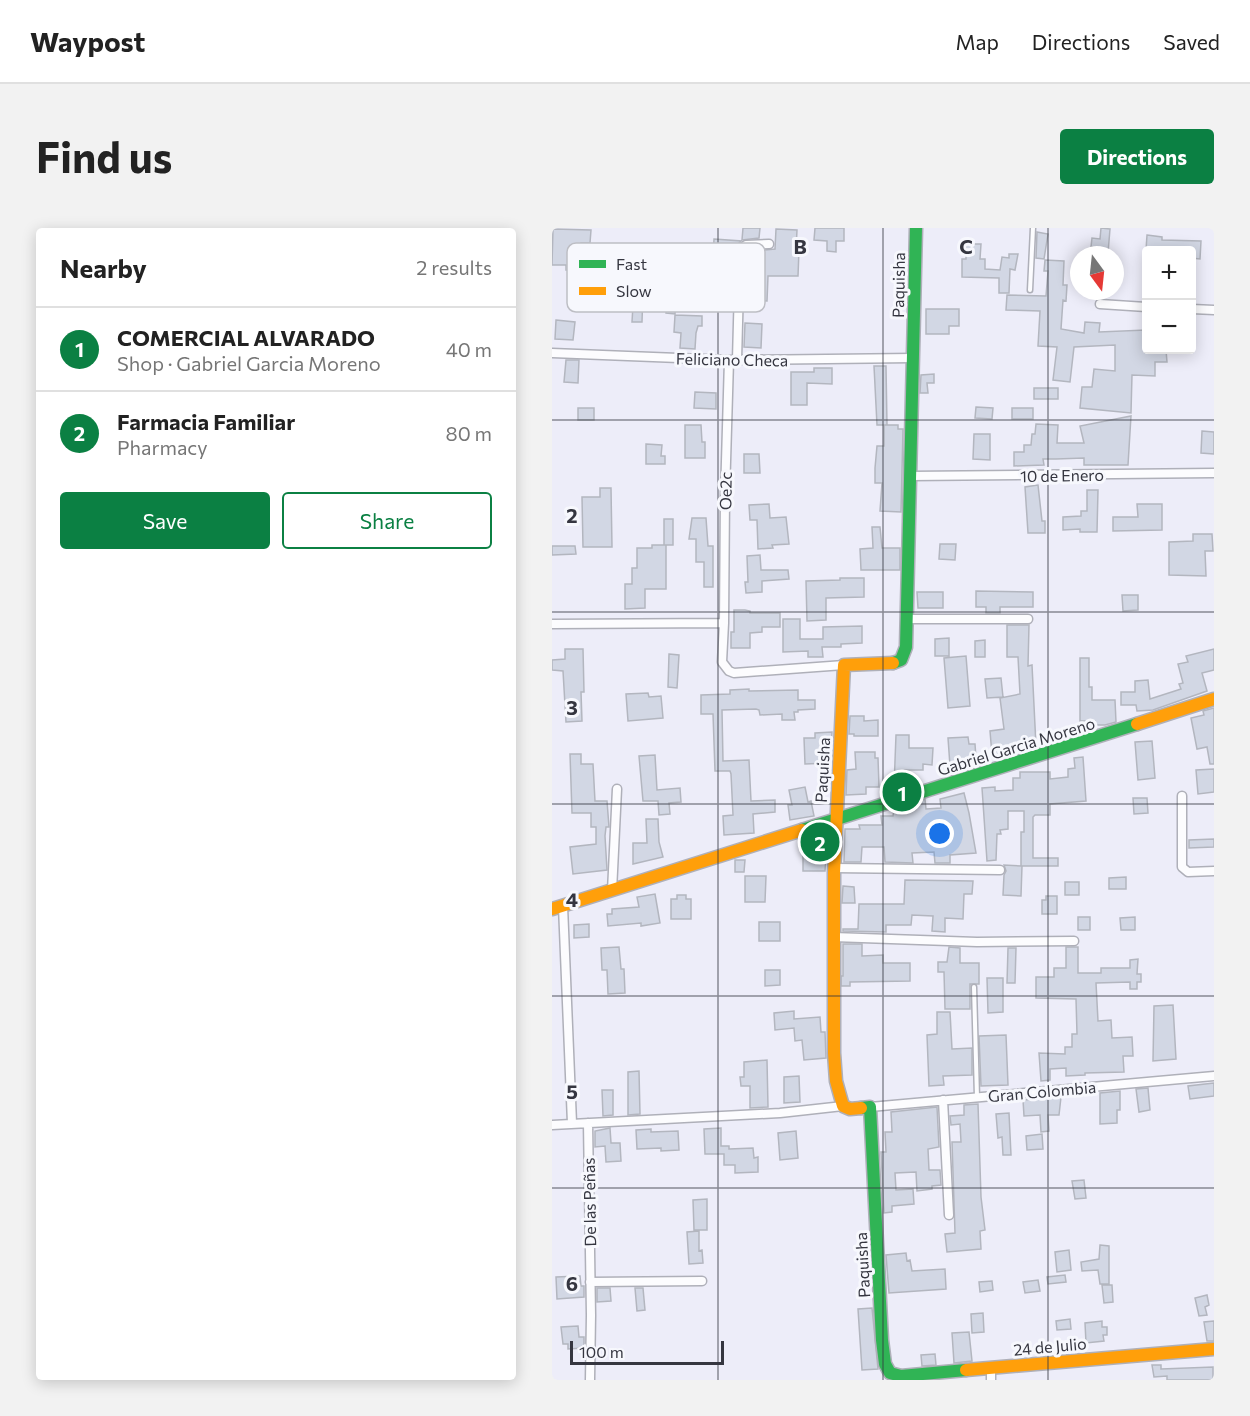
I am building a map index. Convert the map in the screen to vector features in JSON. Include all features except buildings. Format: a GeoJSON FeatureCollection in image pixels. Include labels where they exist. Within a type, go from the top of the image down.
{"type":"FeatureCollection","features":[{"type":"Feature","properties":{"kind":"street","name":"Paquisha"},"geometry":{"type":"LineString","coordinates":[[843,1106],[838,1095],[833,1045],[833,937],[844,665],[893,663],[901,660],[905,652],[916,228]]}},
{"type":"Feature","properties":{"kind":"street","name":"Oe2c"},"geometry":{"type":"LineString","coordinates":[[765,244],[769,244]]}},
{"type":"Feature","properties":{"kind":"street"},"geometry":{"type":"LineString","coordinates":[[1100,304],[1142,306]]}},
{"type":"Feature","properties":{"kind":"street"},"geometry":{"type":"LineString","coordinates":[[1196,309],[1214,310]]}},
{"type":"Feature","properties":{"kind":"street","name":"Oe2c"},"geometry":{"type":"LineString","coordinates":[[736,312],[725,495],[722,662],[729,671],[734,673],[844,665]]}},
{"type":"Feature","properties":{"kind":"street","name":"Feliciano Checa"},"geometry":{"type":"LineString","coordinates":[[552,353],[733,360],[913,358]]}},
{"type":"Feature","properties":{"kind":"street","name":"10 de Enero"},"geometry":{"type":"LineString","coordinates":[[910,476],[1214,473]]}},
{"type":"Feature","properties":{"kind":"street"},"geometry":{"type":"LineString","coordinates":[[907,620],[1028,619]]}},
{"type":"Feature","properties":{"kind":"street"},"geometry":{"type":"LineString","coordinates":[[552,624],[724,623]]}},
{"type":"Feature","properties":{"kind":"street","name":"Gabriel Garcia Moreno"},"geometry":{"type":"LineString","coordinates":[[558,907],[1214,699]]}},
{"type":"Feature","properties":{"kind":"street"},"geometry":{"type":"LineString","coordinates":[[612,891],[617,789]]}},
{"type":"Feature","properties":{"kind":"street"},"geometry":{"type":"LineString","coordinates":[[1182,796],[1182,867],[1188,872],[1214,871]]}},
{"type":"Feature","properties":{"kind":"street"},"geometry":{"type":"LineString","coordinates":[[835,868],[1000,870]]}},
{"type":"Feature","properties":{"kind":"street"},"geometry":{"type":"LineString","coordinates":[[558,907],[572,1123]]}},
{"type":"Feature","properties":{"kind":"street"},"geometry":{"type":"LineString","coordinates":[[833,937],[977,942],[1074,941]]}},
{"type":"Feature","properties":{"kind":"street","name":"Gran Colombia"},"geometry":{"type":"LineString","coordinates":[[870,1107],[1214,1076]]}},
{"type":"Feature","properties":{"kind":"street"},"geometry":{"type":"LineString","coordinates":[[943,1100],[950,1215]]}},
{"type":"Feature","properties":{"kind":"street"},"geometry":{"type":"LineString","coordinates":[[552,1125],[780,1113],[843,1106],[850,1109],[870,1107]]}},
{"type":"Feature","properties":{"kind":"street","name":"Paquisha"},"geometry":{"type":"LineString","coordinates":[[870,1107],[882,1340],[885,1364],[890,1374]]}},
{"type":"Feature","properties":{"kind":"street","name":"De las Peñas"},"geometry":{"type":"LineString","coordinates":[[588,1124],[590,1380]]}},
{"type":"Feature","properties":{"kind":"street"},"geometry":{"type":"LineString","coordinates":[[590,1282],[702,1281]]}},
{"type":"Feature","properties":{"kind":"street","name":"24 de Julio"},"geometry":{"type":"LineString","coordinates":[[890,1374],[895,1376],[991,1374],[1214,1349]]}},
{"type":"Feature","properties":{"kind":"lane"},"geometry":{"type":"LineString","coordinates":[[1030,290],[1033,228]]}},
{"type":"Feature","properties":{"kind":"lane"},"geometry":{"type":"LineString","coordinates":[[974,987],[977,1097]]}},
{"type":"Feature","properties":{"kind":"traffic: fast"},"geometry":{"type":"LineString","coordinates":[[893,663],[901,660],[906,647],[916,228]]}},
{"type":"Feature","properties":{"kind":"traffic: fast"},"geometry":{"type":"LineString","coordinates":[[802,830],[1137,724]]}},
{"type":"Feature","properties":{"kind":"traffic: fast"},"geometry":{"type":"LineString","coordinates":[[861,1108],[870,1107],[885,1364],[890,1373],[901,1376],[966,1370]]}},
{"type":"Feature","properties":{"kind":"traffic: slow"},"geometry":{"type":"LineString","coordinates":[[861,1108],[850,1109],[843,1106],[836,1081],[834,1053],[834,873],[844,665],[893,663]]}},
{"type":"Feature","properties":{"kind":"traffic: slow"},"geometry":{"type":"LineString","coordinates":[[1137,724],[1214,699]]}},
{"type":"Feature","properties":{"kind":"traffic: slow"},"geometry":{"type":"LineString","coordinates":[[552,909],[802,830]]}},
{"type":"Feature","properties":{"kind":"traffic: slow"},"geometry":{"type":"LineString","coordinates":[[966,1370],[1214,1349]]}},
{"type":"Feature","properties":{"kind":"place","name":"COMERCIAL ALVARADO"},"geometry":{"type":"Point","coordinates":[902,792]}},
{"type":"Feature","properties":{"kind":"place","name":"Farmacia Familiar"},"geometry":{"type":"Point","coordinates":[820,842]}}]}
